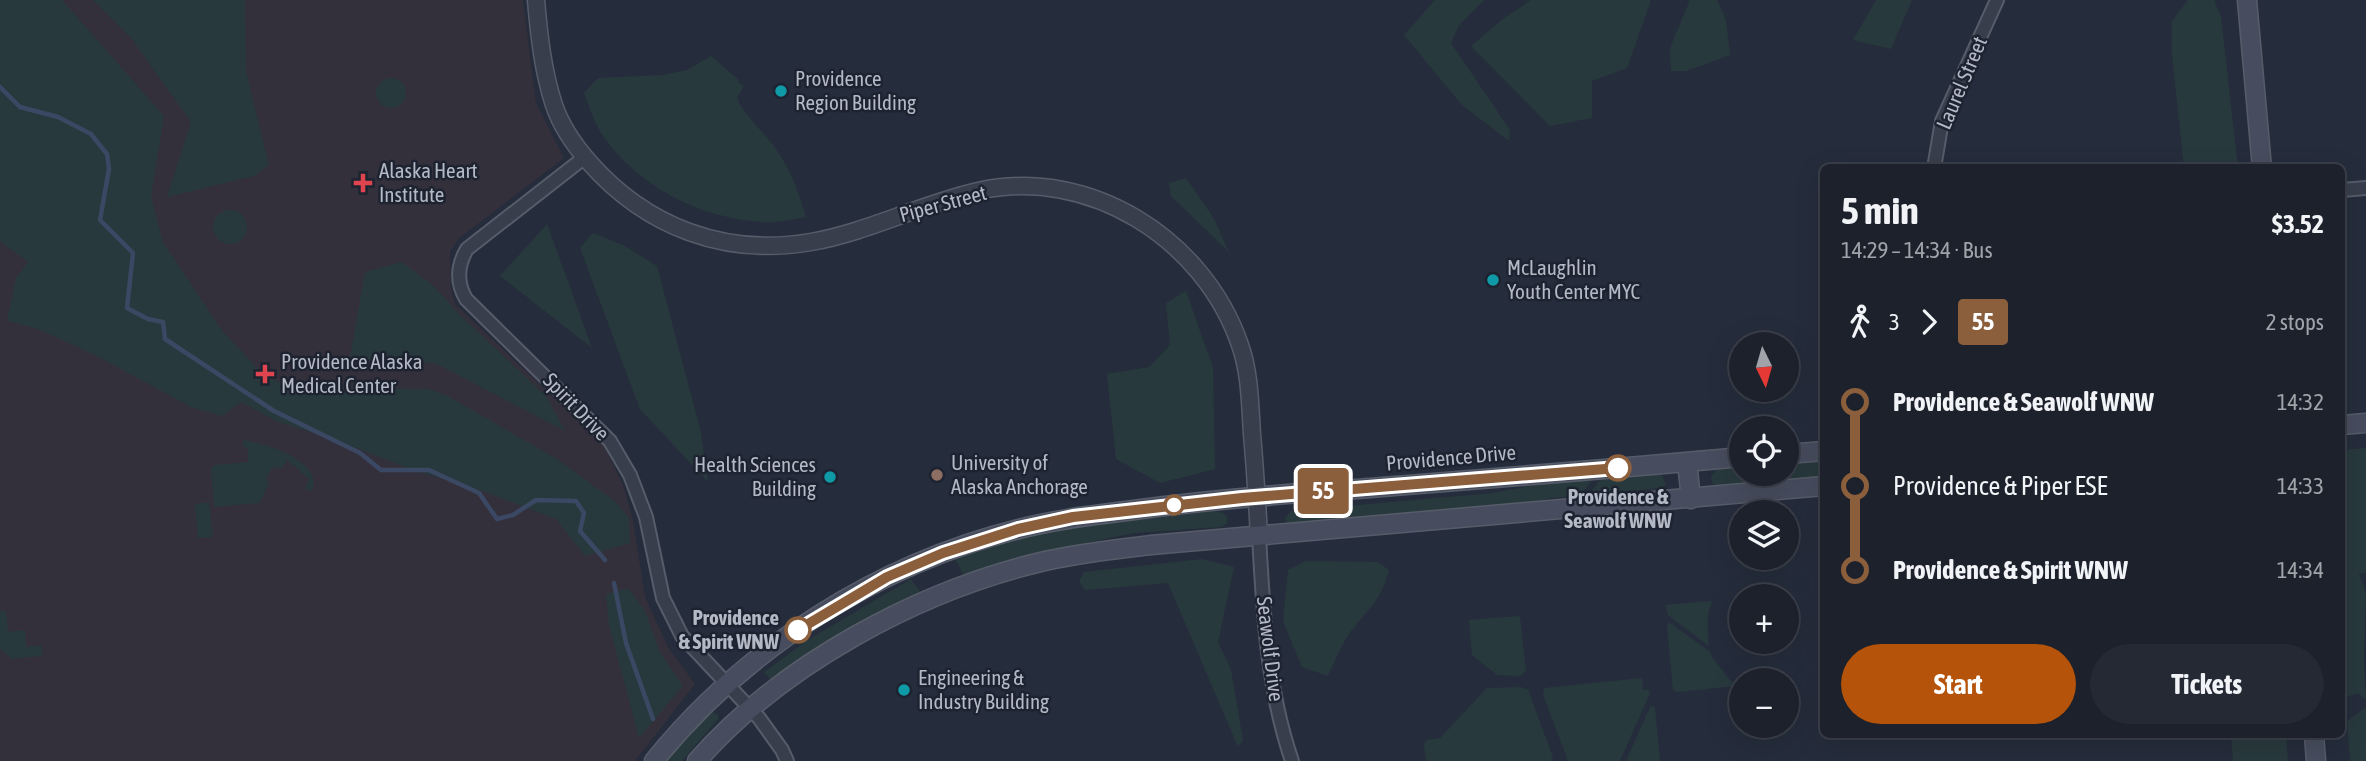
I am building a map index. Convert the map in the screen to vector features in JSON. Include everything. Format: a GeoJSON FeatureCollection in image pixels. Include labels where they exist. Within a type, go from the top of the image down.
{"type":"FeatureCollection","features":[{"type":"Feature","properties":{"kind":"main road"},"geometry":{"type":"LineString","coordinates":[[2247,0],[2262,164]]}},
{"type":"Feature","properties":{"kind":"main road"},"geometry":{"type":"LineString","coordinates":[[2345,425],[2366,423]]}},
{"type":"Feature","properties":{"kind":"main road"},"geometry":{"type":"LineString","coordinates":[[1799,453],[1820,451]]}},
{"type":"Feature","properties":{"kind":"main road","name":"Providence Drive"},"geometry":{"type":"LineString","coordinates":[[654,761],[672,739],[729,684],[779,642],[808,623],[887,577],[943,553],[1018,529],[1073,517],[1256,496],[1729,458]]}},
{"type":"Feature","properties":{"kind":"main road"},"geometry":{"type":"LineString","coordinates":[[1687,462],[1691,499]]}},
{"type":"Feature","properties":{"kind":"main road"},"geometry":{"type":"LineString","coordinates":[[697,761],[750,709],[813,662],[888,618],[993,576],[1045,561],[1094,552],[1259,535],[1820,486]]}},
{"type":"Feature","properties":{"kind":"main road"},"geometry":{"type":"LineString","coordinates":[[2314,738],[2316,761]]}},
{"type":"Feature","properties":{"kind":"street","name":"Piper Street"},"geometry":{"type":"LineString","coordinates":[[536,0],[539,41],[554,107],[568,134],[585,157],[622,194],[668,224],[695,235],[754,246],[810,242],[981,191],[1026,187],[1055,188],[1095,198],[1137,217],[1167,239],[1193,265],[1218,298],[1240,346],[1249,384],[1259,535]]}},
{"type":"Feature","properties":{"kind":"street","name":"Laurel Street"},"geometry":{"type":"LineString","coordinates":[[1935,164],[1942,121],[1997,0]]}},
{"type":"Feature","properties":{"kind":"street","name":"Spirit Drive"},"geometry":{"type":"LineString","coordinates":[[585,157],[467,250],[461,258],[458,282],[466,299],[610,441],[631,475],[646,517],[663,598],[682,636],[729,684],[782,750],[787,761]]}},
{"type":"Feature","properties":{"kind":"street"},"geometry":{"type":"LineString","coordinates":[[2345,190],[2366,188]]}},
{"type":"Feature","properties":{"kind":"street","name":"Seawolf Drive"},"geometry":{"type":"LineString","coordinates":[[1259,535],[1266,639],[1282,734],[1290,761]]}},
{"type":"Feature","properties":{"kind":"shaded area","name":"Providence Alaska Medical Center"},"geometry":{"type":"Polygon","coordinates":[[[0,0],[523,0],[536,103],[564,158],[458,239],[450,252],[451,289],[455,304],[604,445],[623,485],[633,520],[645,597],[668,647],[695,684],[635,761],[0,761],[0,0]]]}},
{"type":"Feature","properties":{"kind":"shaded area"},"geometry":{"type":"Polygon","coordinates":[[[0,0],[62,0],[164,116],[151,196],[163,242],[223,332],[266,377],[282,383],[428,389],[448,396],[557,459],[617,503],[629,518],[630,543],[585,556],[556,519],[488,493],[410,469],[336,440],[278,422],[241,402],[222,416],[191,407],[99,357],[36,328],[7,321],[16,278],[28,262],[0,241],[0,0]]]}},
{"type":"Feature","properties":{"kind":"shaded area"},"geometry":{"type":"Polygon","coordinates":[[[93,0],[245,0],[246,71],[269,165],[254,176],[167,197],[191,122],[131,38],[93,0]]]}},
{"type":"Feature","properties":{"kind":"shaded area"},"geometry":{"type":"Polygon","coordinates":[[[1435,0],[1484,0],[1459,25],[1451,43],[1510,130],[1509,141],[1462,105],[1404,35],[1435,0]]]}},
{"type":"Feature","properties":{"kind":"shaded area"},"geometry":{"type":"Polygon","coordinates":[[[1531,0],[1651,0],[1627,68],[1592,81],[1592,118],[1550,126],[1471,46],[1531,0]]]}},
{"type":"Feature","properties":{"kind":"shaded area"},"geometry":{"type":"Polygon","coordinates":[[[1690,0],[1717,0],[1726,20],[1730,55],[1686,71],[1671,71],[1670,48],[1690,0]]]}},
{"type":"Feature","properties":{"kind":"shaded area"},"geometry":{"type":"Polygon","coordinates":[[[1876,0],[1912,0],[1891,49],[1853,40],[1876,0]]]}},
{"type":"Feature","properties":{"kind":"shaded area"},"geometry":{"type":"Polygon","coordinates":[[[2188,0],[2214,0],[2221,17],[2238,164],[2184,164],[2172,54],[2172,21],[2188,0]]]}},
{"type":"Feature","properties":{"kind":"shaded area"},"geometry":{"type":"Polygon","coordinates":[[[711,56],[744,86],[737,98],[785,163],[806,217],[774,222],[749,221],[700,209],[654,186],[616,153],[601,133],[584,93],[598,78],[664,75],[687,70],[711,56]]]}},
{"type":"Feature","properties":{"kind":"shaded area"},"geometry":{"type":"Polygon","coordinates":[[[391,78],[402,82],[406,93],[402,104],[391,108],[380,104],[376,93],[380,82],[391,78]]]}},
{"type":"Feature","properties":{"kind":"shaded area"},"geometry":{"type":"Polygon","coordinates":[[[1186,178],[1213,217],[1229,252],[1171,196],[1169,183],[1186,178]]]}},
{"type":"Feature","properties":{"kind":"shaded area"},"geometry":{"type":"Polygon","coordinates":[[[230,210],[242,215],[247,227],[242,239],[230,244],[218,239],[213,227],[218,215],[230,210]]]}},
{"type":"Feature","properties":{"kind":"shaded area"},"geometry":{"type":"Polygon","coordinates":[[[547,224],[592,348],[500,276],[547,224]]]}},
{"type":"Feature","properties":{"kind":"shaded area"},"geometry":{"type":"Polygon","coordinates":[[[593,233],[625,246],[657,266],[701,433],[708,482],[640,409],[580,248],[593,233]]]}},
{"type":"Feature","properties":{"kind":"shaded area"},"geometry":{"type":"Polygon","coordinates":[[[402,262],[434,286],[458,313],[546,396],[565,431],[437,364],[398,358],[349,363],[365,272],[402,262]]]}},
{"type":"Feature","properties":{"kind":"shaded area"},"geometry":{"type":"Polygon","coordinates":[[[1186,291],[1213,368],[1215,469],[1160,483],[1116,459],[1107,374],[1149,367],[1170,345],[1166,303],[1186,291]]]}},
{"type":"Feature","properties":{"kind":"shaded area"},"geometry":{"type":"Polygon","coordinates":[[[243,440],[265,445],[301,462],[313,480],[312,491],[305,489],[309,479],[287,460],[281,469],[273,467],[266,478],[269,483],[260,503],[214,507],[211,468],[214,465],[248,462],[248,449],[243,446],[243,440]]]}},
{"type":"Feature","properties":{"kind":"shaded area"},"geometry":{"type":"Polygon","coordinates":[[[2366,448],[2366,573],[2359,574],[2366,592],[2366,700],[2358,693],[2345,698],[2345,450],[2366,448]]]}},
{"type":"Feature","properties":{"kind":"shaded area"},"geometry":{"type":"Polygon","coordinates":[[[1820,460],[1820,479],[1799,481],[1799,462],[1820,460]]]}},
{"type":"Feature","properties":{"kind":"shaded area"},"geometry":{"type":"Polygon","coordinates":[[[1729,468],[1730,486],[1717,487],[1712,483],[1711,477],[1716,470],[1729,468]]]}},
{"type":"Feature","properties":{"kind":"shaded area"},"geometry":{"type":"Polygon","coordinates":[[[1662,475],[1666,485],[1661,488],[1589,495],[1601,478],[1662,475]]]}},
{"type":"Feature","properties":{"kind":"shaded area"},"geometry":{"type":"Polygon","coordinates":[[[1592,480],[1580,496],[1551,498],[1507,508],[1288,524],[1285,518],[1291,511],[1493,493],[1557,481],[1592,480]]]}},
{"type":"Feature","properties":{"kind":"shaded area"},"geometry":{"type":"Polygon","coordinates":[[[209,502],[213,537],[198,538],[195,504],[209,502]]]}},
{"type":"Feature","properties":{"kind":"shaded area"},"geometry":{"type":"Polygon","coordinates":[[[1216,511],[1227,517],[1227,523],[1222,527],[1134,533],[1052,550],[964,576],[955,558],[1037,533],[1216,511]]]}},
{"type":"Feature","properties":{"kind":"shaded area"},"geometry":{"type":"Polygon","coordinates":[[[1202,559],[1234,567],[1218,642],[1231,670],[1243,740],[1238,747],[1168,583],[1085,590],[1079,581],[1084,572],[1202,559]]]}},
{"type":"Feature","properties":{"kind":"shaded area"},"geometry":{"type":"Polygon","coordinates":[[[1306,561],[1378,562],[1389,570],[1374,604],[1347,636],[1328,676],[1302,667],[1283,621],[1288,570],[1306,561]]]}},
{"type":"Feature","properties":{"kind":"shaded area"},"geometry":{"type":"Polygon","coordinates":[[[911,579],[921,593],[888,609],[772,681],[764,672],[806,641],[911,579]]]}},
{"type":"Feature","properties":{"kind":"shaded area"},"geometry":{"type":"Polygon","coordinates":[[[628,588],[645,611],[660,652],[683,686],[639,738],[609,625],[606,594],[628,588]]]}},
{"type":"Feature","properties":{"kind":"shaded area"},"geometry":{"type":"Polygon","coordinates":[[[1713,601],[1708,617],[1709,646],[1668,615],[1665,605],[1713,601]]]}},
{"type":"Feature","properties":{"kind":"shaded area"},"geometry":{"type":"Polygon","coordinates":[[[0,611],[6,611],[8,632],[25,630],[26,647],[42,645],[43,654],[12,659],[0,649],[0,611]]]}},
{"type":"Feature","properties":{"kind":"shaded area"},"geometry":{"type":"Polygon","coordinates":[[[1520,616],[1526,671],[1520,676],[1497,675],[1472,655],[1469,620],[1520,616]]]}},
{"type":"Feature","properties":{"kind":"shaded area"},"geometry":{"type":"Polygon","coordinates":[[[1669,622],[1710,652],[1729,679],[1729,687],[1677,692],[1673,690],[1667,625],[1669,622]]]}},
{"type":"Feature","properties":{"kind":"shaded area"},"geometry":{"type":"Polygon","coordinates":[[[1642,678],[1643,690],[1650,693],[1620,761],[1568,761],[1543,694],[1544,688],[1642,678]]]}},
{"type":"Feature","properties":{"kind":"shaded area"},"geometry":{"type":"Polygon","coordinates":[[[1521,687],[1528,690],[1553,757],[1551,761],[1426,761],[1424,745],[1427,740],[1440,738],[1487,688],[1521,687]]]}},
{"type":"Feature","properties":{"kind":"shaded area"},"geometry":{"type":"Polygon","coordinates":[[[1653,706],[1660,761],[1626,761],[1650,707],[1653,706]]]}},
{"type":"Feature","properties":{"kind":"shaded area"},"geometry":{"type":"Polygon","coordinates":[[[2366,707],[2366,761],[2350,761],[2347,721],[2366,707]]]}},
{"type":"Feature","properties":{"kind":"shaded area"},"geometry":{"type":"Polygon","coordinates":[[[713,712],[718,715],[718,719],[682,761],[662,761],[707,714],[713,712]]]}},
{"type":"Feature","properties":{"kind":"shaded area"},"geometry":{"type":"Polygon","coordinates":[[[2231,738],[2286,738],[2288,761],[2233,761],[2231,738]]]}},
{"type":"Feature","properties":{"kind":"waterway"},"geometry":{"type":"LineString","coordinates":[[0,87],[20,107],[58,117],[91,134],[107,154],[109,169],[100,220],[133,253],[127,308],[148,319],[163,322],[165,339],[274,411],[360,453],[381,470],[429,470],[479,493],[497,519],[513,515],[536,500],[576,501],[584,513],[580,531],[605,560]]}},
{"type":"Feature","properties":{"kind":"waterway"},"geometry":{"type":"LineString","coordinates":[[614,583],[626,643],[653,719]]}},
{"type":"Feature","properties":{"kind":"bus line","name":"55"},"geometry":{"type":"LineString","coordinates":[[798,630],[887,577],[943,553],[1018,529],[1073,517],[1194,502],[1618,468]]}},
{"type":"Feature","properties":{"kind":"place","name":"Providence Region Building"},"geometry":{"type":"Point","coordinates":[781,91]}},
{"type":"Feature","properties":{"kind":"place","name":"Alaska Heart Institute"},"geometry":{"type":"Point","coordinates":[363,183]}},
{"type":"Feature","properties":{"kind":"place","name":"McLaughlin Youth Center MYC"},"geometry":{"type":"Point","coordinates":[1493,280]}},
{"type":"Feature","properties":{"kind":"place","name":"Providence Alaska Medical Center"},"geometry":{"type":"Point","coordinates":[265,374]}},
{"type":"Feature","properties":{"kind":"place","name":"Providence & Seawolf WNW"},"geometry":{"type":"Point","coordinates":[1618,468]}},
{"type":"Feature","properties":{"kind":"place","name":"University of Alaska Anchorage"},"geometry":{"type":"Point","coordinates":[937,475]}},
{"type":"Feature","properties":{"kind":"place","name":"Health Sciences Building"},"geometry":{"type":"Point","coordinates":[830,477]}},
{"type":"Feature","properties":{"kind":"place","name":"Providence & Spirit WNW"},"geometry":{"type":"Point","coordinates":[798,630]}},
{"type":"Feature","properties":{"kind":"place","name":"Engineering & Industry Building"},"geometry":{"type":"Point","coordinates":[904,690]}}]}
